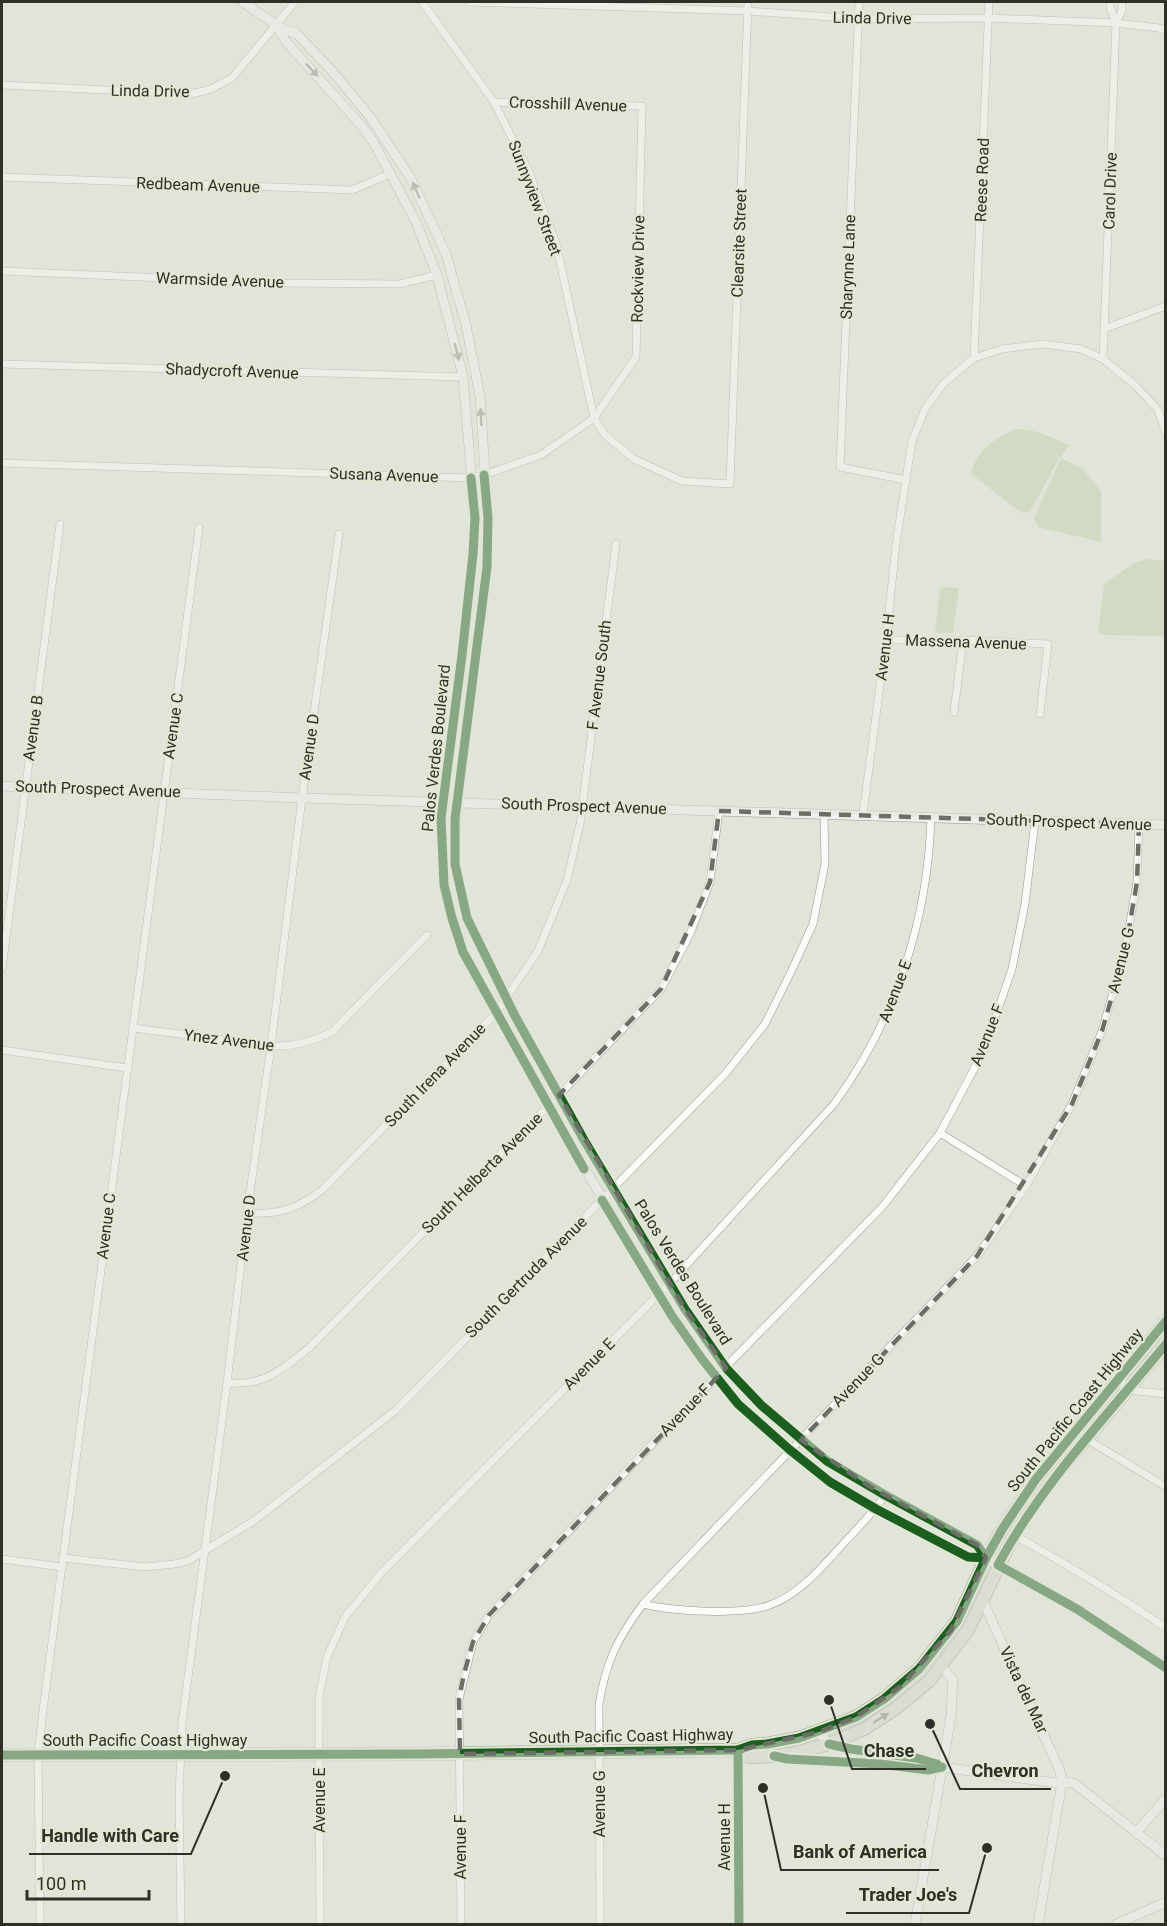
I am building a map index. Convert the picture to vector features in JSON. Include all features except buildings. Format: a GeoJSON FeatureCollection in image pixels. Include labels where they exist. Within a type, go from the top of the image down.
{"type":"FeatureCollection","features":[{"type":"Feature","properties":{"kind":"highway","name":"South Pacific Coast Highway"},"geometry":{"type":"LineString","coordinates":[[738,1750],[750,1757],[774,1756],[829,1744],[864,1729],[922,1688],[968,1630],[1014,1535],[1080,1435],[1118,1380],[1166,1321]]}},
{"type":"Feature","properties":{"kind":"highway","name":"South Pacific Coast Highway"},"geometry":{"type":"LineString","coordinates":[[2,1755],[319,1755],[738,1750],[752,1745],[779,1742],[819,1732],[856,1717],[884,1699],[919,1669],[951,1630],[986,1558],[1031,1486],[1128,1390],[1166,1344]]}},
{"type":"Feature","properties":{"kind":"highway"},"geometry":{"type":"LineString","coordinates":[[941,1666],[937,1658],[953,1637],[951,1630]]}},
{"type":"Feature","properties":{"kind":"main road","name":"Palos Verdes Boulevard"},"geometry":{"type":"LineString","coordinates":[[243,2],[276,25],[297,34],[333,72],[371,118],[410,177],[446,254],[464,320],[480,396],[488,518],[487,567],[457,802],[455,864],[467,918],[506,999],[584,1140],[685,1309],[726,1368],[761,1405],[827,1461],[977,1545],[986,1558],[1077,1609],[1166,1668]]}},
{"type":"Feature","properties":{"kind":"main road","name":"Palos Verdes Boulevard"},"geometry":{"type":"LineString","coordinates":[[276,25],[286,43],[361,124],[374,143],[416,222],[437,275],[463,377],[474,518],[473,554],[442,801],[441,852],[444,885],[464,952],[548,1106],[672,1316],[738,1404],[830,1482],[876,1509],[971,1558],[986,1558]]}},
{"type":"Feature","properties":{"kind":"main road"},"geometry":{"type":"LineString","coordinates":[[361,124],[371,118]]}},
{"type":"Feature","properties":{"kind":"main road"},"geometry":{"type":"LineString","coordinates":[[416,222],[428,216]]}},
{"type":"Feature","properties":{"kind":"main road"},"geometry":{"type":"LineString","coordinates":[[450,324],[464,320]]}},
{"type":"Feature","properties":{"kind":"main road","name":"South Prospect Avenue"},"geometry":{"type":"LineString","coordinates":[[2,786],[302,798],[1166,825]]}},
{"type":"Feature","properties":{"kind":"main road","name":"Vista del Mar"},"geometry":{"type":"LineString","coordinates":[[982,1599],[1056,1759],[1062,1782]]}},
{"type":"Feature","properties":{"kind":"main road"},"geometry":{"type":"LineString","coordinates":[[915,1924],[951,1716],[953,1680],[941,1666]]}},
{"type":"Feature","properties":{"kind":"main road"},"geometry":{"type":"LineString","coordinates":[[819,1732],[829,1744],[916,1758],[942,1767],[1074,1782],[1166,1856]]}},
{"type":"Feature","properties":{"kind":"main road","name":"Avenue H"},"geometry":{"type":"LineString","coordinates":[[738,1750],[739,1924]]}},
{"type":"Feature","properties":{"kind":"main road"},"geometry":{"type":"LineString","coordinates":[[774,1756],[928,1770],[942,1767]]}},
{"type":"Feature","properties":{"kind":"main road"},"geometry":{"type":"LineString","coordinates":[[1038,1924],[1062,1782]]}},
{"type":"Feature","properties":{"kind":"main road"},"geometry":{"type":"LineString","coordinates":[[1136,1833],[1166,1798]]}},
{"type":"Feature","properties":{"kind":"main road"},"geometry":{"type":"LineString","coordinates":[[1120,1923],[1166,1902]]}},
{"type":"Feature","properties":{"kind":"street","name":"Linda Drive"},"geometry":{"type":"LineString","coordinates":[[2,85],[191,94],[211,89],[232,78],[295,2]]}},
{"type":"Feature","properties":{"kind":"street","name":"Sunnyview Street"},"geometry":{"type":"LineString","coordinates":[[422,2],[494,102],[529,172],[556,243],[594,418]]}},
{"type":"Feature","properties":{"kind":"street","name":"Linda Drive"},"geometry":{"type":"LineString","coordinates":[[470,2],[748,10],[859,19],[988,18],[1116,22],[1166,31]]}},
{"type":"Feature","properties":{"kind":"street","name":"Clearsite Street"},"geometry":{"type":"LineString","coordinates":[[594,418],[605,435],[634,459],[682,481],[730,484],[748,2]]}},
{"type":"Feature","properties":{"kind":"street","name":"Sharynne Lane"},"geometry":{"type":"LineString","coordinates":[[859,2],[840,466],[906,480]]}},
{"type":"Feature","properties":{"kind":"street","name":"Reese Road"},"geometry":{"type":"LineString","coordinates":[[974,358],[989,2]]}},
{"type":"Feature","properties":{"kind":"street","name":"Carol Drive"},"geometry":{"type":"LineString","coordinates":[[1103,359],[1116,22],[1110,2]]}},
{"type":"Feature","properties":{"kind":"street","name":"Carol Drive"},"geometry":{"type":"LineString","coordinates":[[1116,22],[1122,11],[1122,2]]}},
{"type":"Feature","properties":{"kind":"street","name":"Crosshill Avenue"},"geometry":{"type":"LineString","coordinates":[[494,102],[642,106]]}},
{"type":"Feature","properties":{"kind":"street","name":"Rockview Drive"},"geometry":{"type":"LineString","coordinates":[[594,418],[636,357],[642,106]]}},
{"type":"Feature","properties":{"kind":"street","name":"Redbeam Avenue"},"geometry":{"type":"LineString","coordinates":[[2,177],[352,190],[390,174]]}},
{"type":"Feature","properties":{"kind":"street","name":"Warmside Avenue"},"geometry":{"type":"LineString","coordinates":[[2,271],[280,283],[399,284],[437,275]]}},
{"type":"Feature","properties":{"kind":"street"},"geometry":{"type":"LineString","coordinates":[[1104,329],[1166,306]]}},
{"type":"Feature","properties":{"kind":"street"},"geometry":{"type":"LineString","coordinates":[[974,358],[1002,349],[1043,344],[1081,349],[1103,359],[1136,386],[1158,410],[1166,434]]}},
{"type":"Feature","properties":{"kind":"street","name":"Avenue H"},"geometry":{"type":"LineString","coordinates":[[863,814],[896,544],[912,441],[925,410],[944,382],[974,358]]}},
{"type":"Feature","properties":{"kind":"street","name":"Shadycroft Avenue"},"geometry":{"type":"LineString","coordinates":[[2,364],[463,377]]}},
{"type":"Feature","properties":{"kind":"street","name":"Susana Avenue"},"geometry":{"type":"LineString","coordinates":[[2,463],[471,478],[541,455],[594,418]]}},
{"type":"Feature","properties":{"kind":"street","name":"Avenue B"},"geometry":{"type":"LineString","coordinates":[[2,968],[60,524]]}},
{"type":"Feature","properties":{"kind":"street","name":"Avenue C"},"geometry":{"type":"LineString","coordinates":[[40,1924],[38,1755],[199,528]]}},
{"type":"Feature","properties":{"kind":"street","name":"Avenue D"},"geometry":{"type":"LineString","coordinates":[[181,1924],[180,1755],[184,1701],[302,798],[339,534]]}},
{"type":"Feature","properties":{"kind":"street","name":"F Avenue South"},"geometry":{"type":"LineString","coordinates":[[581,806],[616,544]]}},
{"type":"Feature","properties":{"kind":"street","name":"Massena Avenue"},"geometry":{"type":"LineString","coordinates":[[886,640],[963,640],[1048,644],[1040,714]]}},
{"type":"Feature","properties":{"kind":"street"},"geometry":{"type":"LineString","coordinates":[[954,712],[963,640]]}},
{"type":"Feature","properties":{"kind":"street","name":"South Irena Avenue"},"geometry":{"type":"LineString","coordinates":[[247,1213],[266,1214],[285,1211],[305,1203],[322,1190],[496,1013],[538,951],[567,880],[580,824],[581,806]]}},
{"type":"Feature","properties":{"kind":"street","name":"South Helberta Avenue"},"geometry":{"type":"LineString","coordinates":[[227,1383],[240,1384],[262,1380],[280,1370],[309,1348],[560,1095],[661,989],[690,934],[710,882],[719,811]]}},
{"type":"Feature","properties":{"kind":"street","name":"South Gertruda Avenue"},"geometry":{"type":"LineString","coordinates":[[63,1558],[145,1567],[188,1561],[255,1520],[396,1410],[726,1073],[765,1024],[813,924],[825,864],[824,815]]}},
{"type":"Feature","properties":{"kind":"street","name":"Avenue E"},"geometry":{"type":"LineString","coordinates":[[320,1924],[319,1697],[327,1657],[345,1617],[382,1572],[670,1283],[834,1104],[864,1060],[883,1024],[898,988],[916,932],[931,818]]}},
{"type":"Feature","properties":{"kind":"street","name":"Avenue F"},"geometry":{"type":"LineString","coordinates":[[461,1924],[459,1699],[473,1642],[489,1615],[883,1206],[940,1133],[984,1050],[1012,969],[1025,904],[1035,821]]}},
{"type":"Feature","properties":{"kind":"street","name":"Avenue G"},"geometry":{"type":"LineString","coordinates":[[600,1924],[599,1704],[605,1671],[617,1643],[643,1604],[977,1256],[1026,1186],[1072,1104],[1102,1031],[1128,940],[1137,882],[1140,824]]}},
{"type":"Feature","properties":{"kind":"street","name":"Ynez Avenue"},"geometry":{"type":"LineString","coordinates":[[133,1028],[271,1046],[288,1047],[318,1039],[332,1032],[427,935]]}},
{"type":"Feature","properties":{"kind":"street"},"geometry":{"type":"LineString","coordinates":[[2,1050],[127,1068]]}},
{"type":"Feature","properties":{"kind":"street"},"geometry":{"type":"LineString","coordinates":[[940,1133],[1026,1186]]}},
{"type":"Feature","properties":{"kind":"street"},"geometry":{"type":"LineString","coordinates":[[1118,1380],[1128,1390],[1166,1394]]}},
{"type":"Feature","properties":{"kind":"street"},"geometry":{"type":"LineString","coordinates":[[1080,1435],[1166,1487]]}},
{"type":"Feature","properties":{"kind":"street"},"geometry":{"type":"LineString","coordinates":[[643,1604],[663,1609],[692,1611],[749,1611],[785,1599],[812,1578],[876,1509],[885,1495]]}},
{"type":"Feature","properties":{"kind":"street"},"geometry":{"type":"LineString","coordinates":[[1014,1535],[1116,1594],[1166,1628]]}},
{"type":"Feature","properties":{"kind":"street"},"geometry":{"type":"LineString","coordinates":[[2,1559],[62,1567]]}},
{"type":"Feature","properties":{"kind":"highlighted area"},"geometry":{"type":"Polygon","coordinates":[[[719,811],[1139,824],[1137,882],[1125,951],[1102,1031],[1072,1104],[977,1256],[801,1440],[869,1486],[977,1545],[986,1558],[951,1630],[901,1686],[856,1717],[819,1732],[738,1750],[460,1754],[459,1699],[464,1674],[473,1642],[489,1615],[726,1368],[685,1309],[559,1095],[661,989],[710,882],[719,811]]]}},
{"type":"Feature","properties":{"kind":"green space"},"geometry":{"type":"Polygon","coordinates":[[[1015,429],[1036,432],[1070,445],[1059,458],[1030,512],[1022,513],[971,474],[978,458],[987,446],[1015,429]]]}},
{"type":"Feature","properties":{"kind":"green space"},"geometry":{"type":"Polygon","coordinates":[[[1061,458],[1083,469],[1101,491],[1101,542],[1038,527],[1034,518],[1061,458]]]}},
{"type":"Feature","properties":{"kind":"green space"},"geometry":{"type":"Polygon","coordinates":[[[1148,559],[1165,561],[1165,636],[1098,633],[1104,584],[1136,562],[1148,559]]]}},
{"type":"Feature","properties":{"kind":"green space"},"geometry":{"type":"Polygon","coordinates":[[[940,587],[959,588],[953,633],[935,633],[940,587]]]}},
{"type":"Feature","properties":{"kind":"cycle path"},"geometry":{"type":"LineString","coordinates":[[484,475],[488,518],[487,567],[455,819],[455,864],[467,918],[515,1016],[584,1140],[685,1309],[726,1368],[761,1405],[827,1461],[977,1545],[986,1558]]}},
{"type":"Feature","properties":{"kind":"cycle path"},"geometry":{"type":"LineString","coordinates":[[471,478],[475,518],[473,554],[441,818],[444,885],[463,952],[584,1169]]}},
{"type":"Feature","properties":{"kind":"cycle path"},"geometry":{"type":"LineString","coordinates":[[602,1200],[672,1316],[702,1359],[738,1404],[830,1482],[968,1557],[986,1558]]}},
{"type":"Feature","properties":{"kind":"cycle path"},"geometry":{"type":"LineString","coordinates":[[2,1755],[416,1754],[738,1750],[752,1745],[799,1738],[856,1717],[884,1699],[919,1669],[957,1621],[986,1558],[1036,1479],[1166,1321]]}},
{"type":"Feature","properties":{"kind":"cycle path"},"geometry":{"type":"LineString","coordinates":[[1166,1344],[1055,1478],[1015,1535],[998,1565],[1077,1609],[1166,1668]]}},
{"type":"Feature","properties":{"kind":"cycle path"},"geometry":{"type":"LineString","coordinates":[[829,1744],[916,1758],[937,1764]]}},
{"type":"Feature","properties":{"kind":"cycle path"},"geometry":{"type":"LineString","coordinates":[[738,1750],[739,1924]]}},
{"type":"Feature","properties":{"kind":"cycle path"},"geometry":{"type":"LineString","coordinates":[[774,1756],[928,1770],[942,1767]]}},
{"type":"Feature","properties":{"kind":"place","name":"Chase"},"geometry":{"type":"Point","coordinates":[829,1700]}},
{"type":"Feature","properties":{"kind":"place","name":"Chevron"},"geometry":{"type":"Point","coordinates":[930,1724]}},
{"type":"Feature","properties":{"kind":"place","name":"Handle with Care"},"geometry":{"type":"Point","coordinates":[225,1776]}},
{"type":"Feature","properties":{"kind":"place","name":"Bank of America"},"geometry":{"type":"Point","coordinates":[763,1788]}},
{"type":"Feature","properties":{"kind":"place","name":"Trader Joe's"},"geometry":{"type":"Point","coordinates":[987,1848]}}]}
